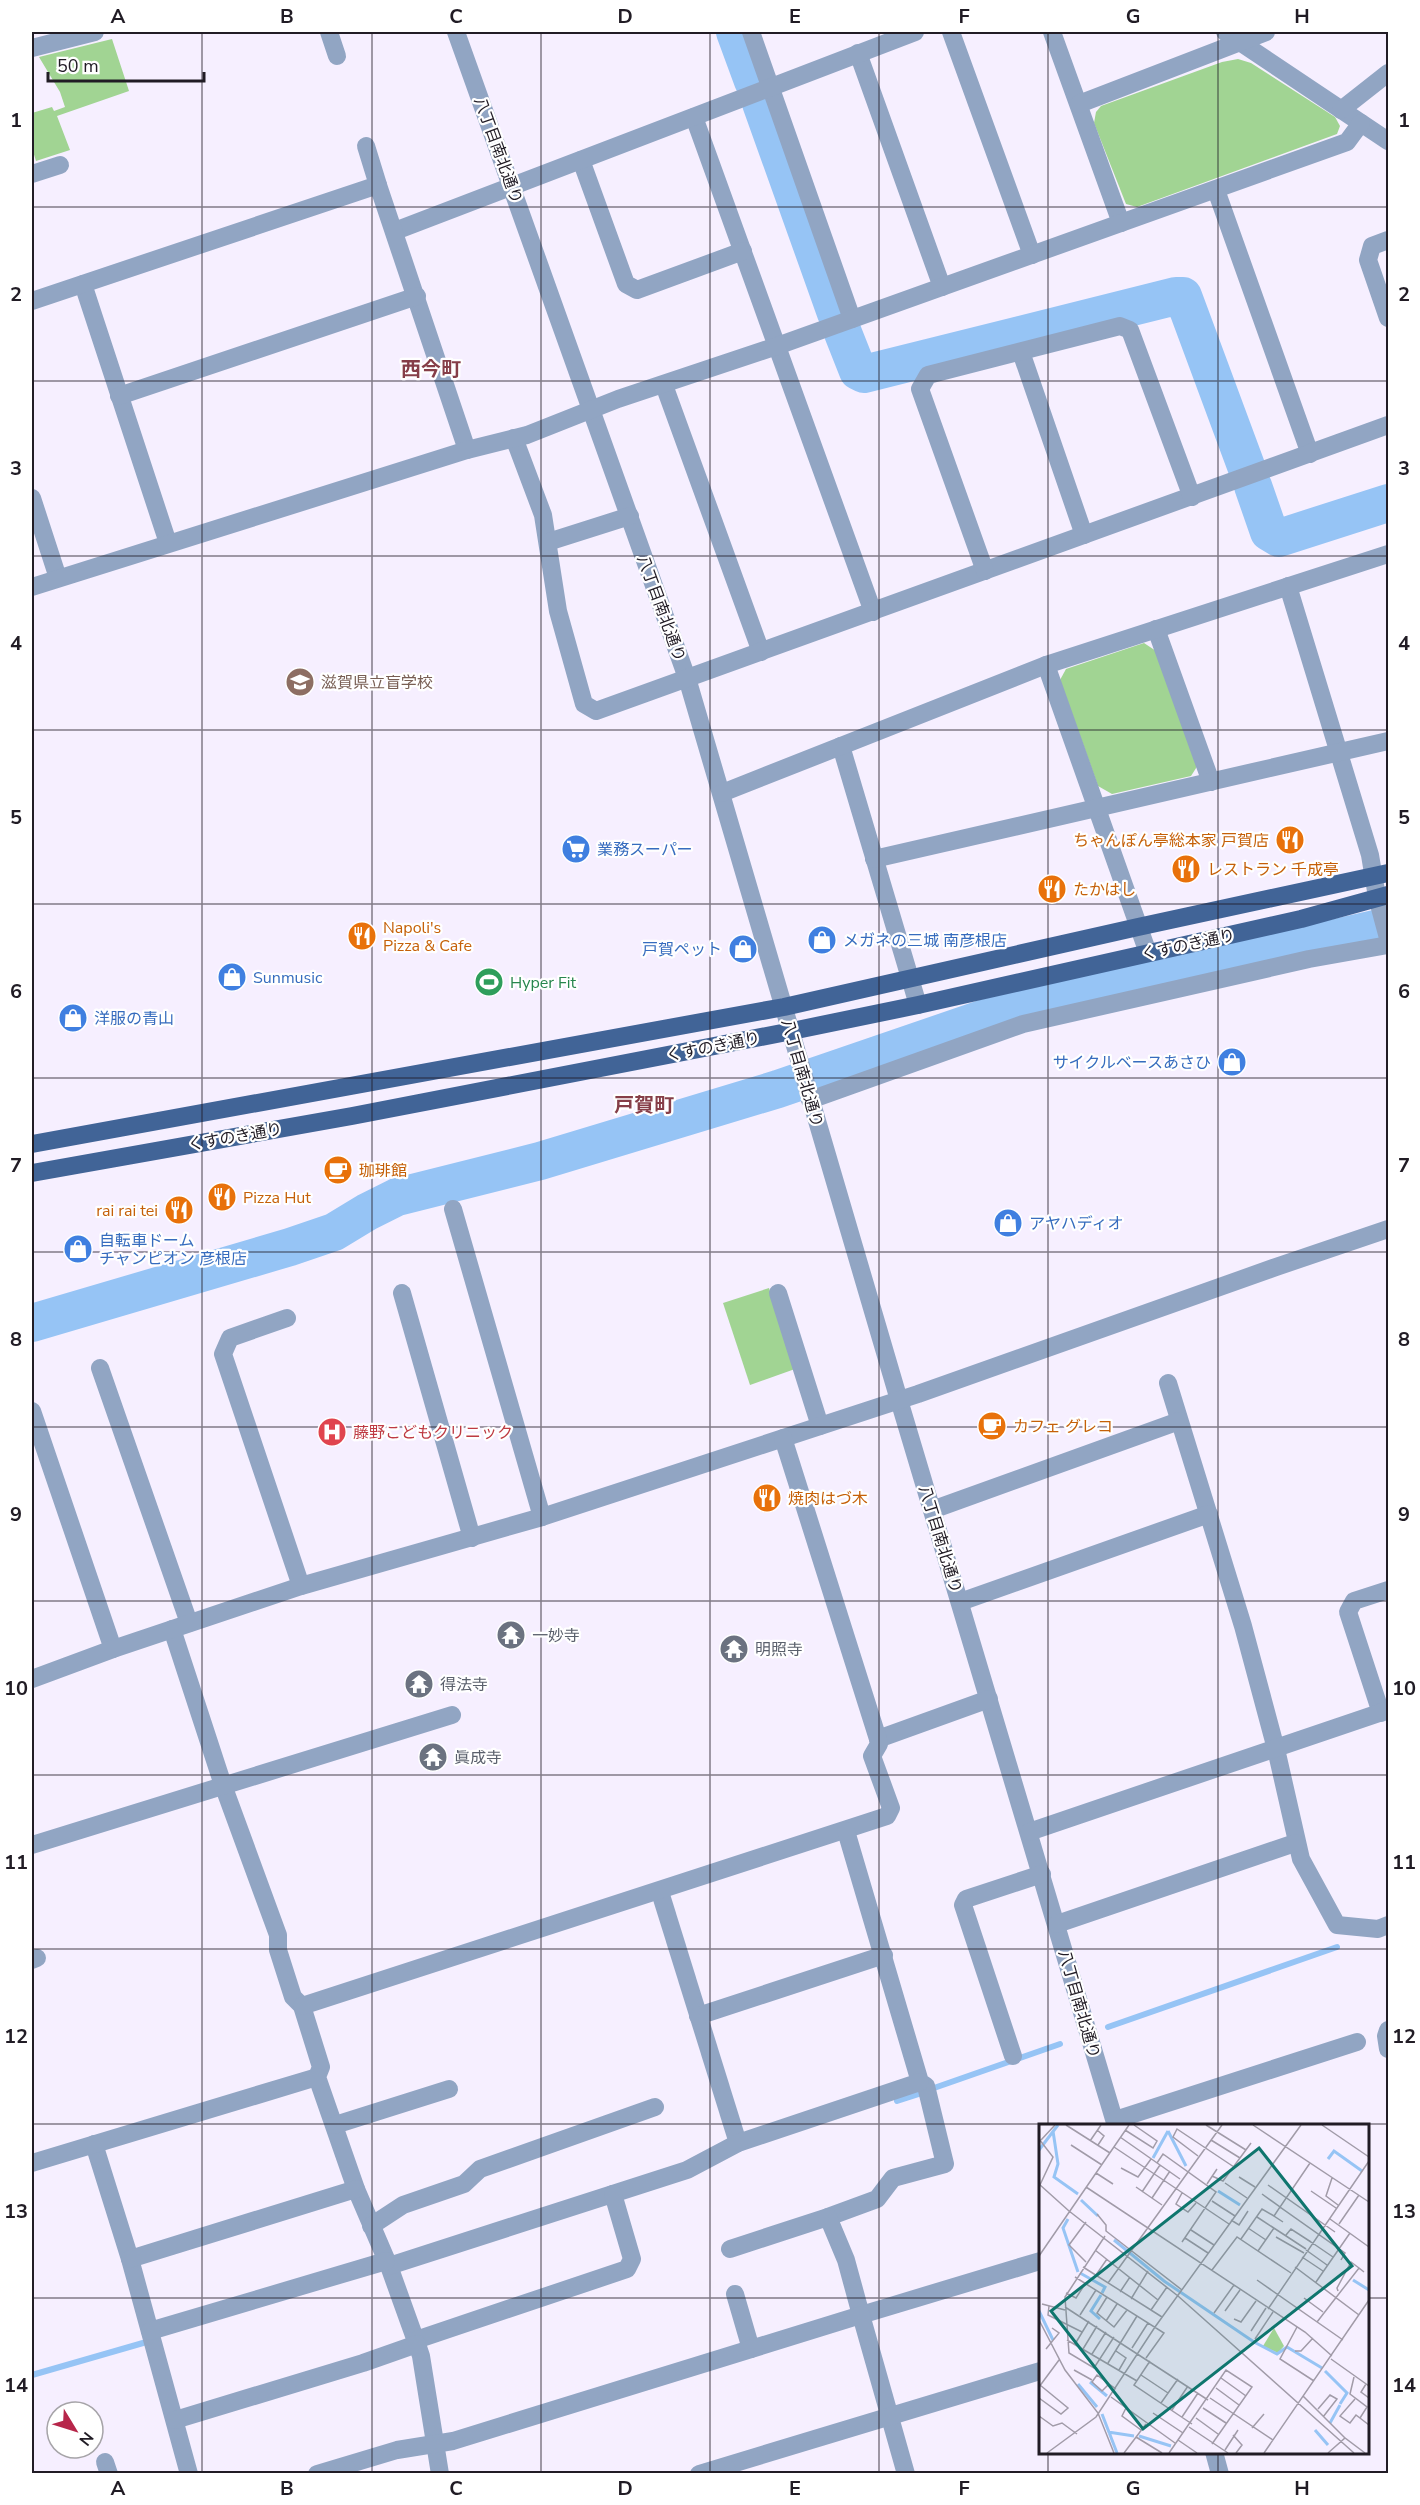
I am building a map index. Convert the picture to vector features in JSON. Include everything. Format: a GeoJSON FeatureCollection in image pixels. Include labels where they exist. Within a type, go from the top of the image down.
{"type":"FeatureCollection","features":[{"type":"Feature","properties":{"kind":"main road","name":"くすのき通り"},"geometry":{"type":"LineString","coordinates":[[32,1144],[784,1007],[1138,927],[1382,875]]}},
{"type":"Feature","properties":{"kind":"main road","name":"くすのき通り"},"geometry":{"type":"LineString","coordinates":[[32,1173],[352,1116],[792,1031],[1301,919],[1383,896]]}},
{"type":"Feature","properties":{"kind":"street"},"geometry":{"type":"LineString","coordinates":[[32,48],[95,32]]}},
{"type":"Feature","properties":{"kind":"street"},"geometry":{"type":"LineString","coordinates":[[329,32],[337,56]]}},
{"type":"Feature","properties":{"kind":"street","name":"八丁目南北通り"},"geometry":{"type":"LineString","coordinates":[[459,32],[687,678],[1115,2123]]}},
{"type":"Feature","properties":{"kind":"street"},"geometry":{"type":"LineString","coordinates":[[752,32],[852,318]]}},
{"type":"Feature","properties":{"kind":"street"},"geometry":{"type":"LineString","coordinates":[[395,231],[915,32]]}},
{"type":"Feature","properties":{"kind":"street"},"geometry":{"type":"LineString","coordinates":[[951,32],[1032,255]]}},
{"type":"Feature","properties":{"kind":"street"},"geometry":{"type":"LineString","coordinates":[[1052,32],[1121,223]]}},
{"type":"Feature","properties":{"kind":"street"},"geometry":{"type":"LineString","coordinates":[[1225,32],[1389,141]]}},
{"type":"Feature","properties":{"kind":"street"},"geometry":{"type":"LineString","coordinates":[[1079,104],[1266,32]]}},
{"type":"Feature","properties":{"kind":"street"},"geometry":{"type":"LineString","coordinates":[[858,53],[942,287]]}},
{"type":"Feature","properties":{"kind":"street"},"geometry":{"type":"LineString","coordinates":[[1341,110],[1389,72]]}},
{"type":"Feature","properties":{"kind":"street"},"geometry":{"type":"LineString","coordinates":[[694,117],[873,612]]}},
{"type":"Feature","properties":{"kind":"street"},"geometry":{"type":"LineString","coordinates":[[32,587],[467,450],[514,438],[1347,142],[1361,123]]}},
{"type":"Feature","properties":{"kind":"street"},"geometry":{"type":"LineString","coordinates":[[366,146],[467,450]]}},
{"type":"Feature","properties":{"kind":"street"},"geometry":{"type":"LineString","coordinates":[[581,160],[626,284],[638,290],[742,251]]}},
{"type":"Feature","properties":{"kind":"street"},"geometry":{"type":"LineString","coordinates":[[32,174],[60,165]]}},
{"type":"Feature","properties":{"kind":"street"},"geometry":{"type":"LineString","coordinates":[[32,301],[378,185]]}},
{"type":"Feature","properties":{"kind":"street"},"geometry":{"type":"LineString","coordinates":[[1215,189],[1310,454]]}},
{"type":"Feature","properties":{"kind":"street"},"geometry":{"type":"LineString","coordinates":[[1389,240],[1372,246],[1368,260],[1389,318]]}},
{"type":"Feature","properties":{"kind":"street"},"geometry":{"type":"LineString","coordinates":[[83,284],[168,543]]}},
{"type":"Feature","properties":{"kind":"street"},"geometry":{"type":"LineString","coordinates":[[119,396],[417,296]]}},
{"type":"Feature","properties":{"kind":"street"},"geometry":{"type":"LineString","coordinates":[[985,571],[920,389],[927,375],[1120,326],[1130,330],[1192,497]]}},
{"type":"Feature","properties":{"kind":"street"},"geometry":{"type":"LineString","coordinates":[[1021,352],[1084,536]]}},
{"type":"Feature","properties":{"kind":"street"},"geometry":{"type":"LineString","coordinates":[[664,385],[760,652]]}},
{"type":"Feature","properties":{"kind":"street"},"geometry":{"type":"LineString","coordinates":[[514,438],[539,498],[558,611],[584,704],[596,711],[1389,425]]}},
{"type":"Feature","properties":{"kind":"street"},"geometry":{"type":"LineString","coordinates":[[32,498],[58,578]]}},
{"type":"Feature","properties":{"kind":"street"},"geometry":{"type":"LineString","coordinates":[[548,542],[630,516]]}},
{"type":"Feature","properties":{"kind":"street"},"geometry":{"type":"LineString","coordinates":[[722,793],[1046,665],[1389,554]]}},
{"type":"Feature","properties":{"kind":"street"},"geometry":{"type":"LineString","coordinates":[[807,1087],[1023,1024],[1310,959],[1387,934],[1382,875],[1339,752],[1288,586]]}},
{"type":"Feature","properties":{"kind":"street"},"geometry":{"type":"LineString","coordinates":[[1156,629],[1211,782]]}},
{"type":"Feature","properties":{"kind":"street"},"geometry":{"type":"LineString","coordinates":[[1046,665],[1148,953]]}},
{"type":"Feature","properties":{"kind":"street"},"geometry":{"type":"LineString","coordinates":[[874,859],[1389,741]]}},
{"type":"Feature","properties":{"kind":"street"},"geometry":{"type":"LineString","coordinates":[[841,746],[918,1005]]}},
{"type":"Feature","properties":{"kind":"street"},"geometry":{"type":"LineString","coordinates":[[453,1209],[542,1517]]}},
{"type":"Feature","properties":{"kind":"street"},"geometry":{"type":"LineString","coordinates":[[32,1679],[113,1649],[301,1586],[542,1517],[899,1400],[1276,1266],[1389,1229]]}},
{"type":"Feature","properties":{"kind":"street"},"geometry":{"type":"LineString","coordinates":[[402,1293],[472,1538]]}},
{"type":"Feature","properties":{"kind":"street"},"geometry":{"type":"LineString","coordinates":[[778,1293],[820,1426]]}},
{"type":"Feature","properties":{"kind":"street"},"geometry":{"type":"LineString","coordinates":[[287,1318],[230,1338],[223,1354],[301,1586]]}},
{"type":"Feature","properties":{"kind":"street"},"geometry":{"type":"LineString","coordinates":[[100,1368],[180,1626],[223,1785],[278,1935],[278,1950],[293,1997],[302,2006],[321,2067],[317,2077],[356,2189],[388,2264],[417,2342],[440,2474]]}},
{"type":"Feature","properties":{"kind":"street"},"geometry":{"type":"LineString","coordinates":[[1168,1383],[1209,1514],[1276,1749],[1300,1859],[1338,1925],[1378,1929],[1389,1925]]}},
{"type":"Feature","properties":{"kind":"street"},"geometry":{"type":"LineString","coordinates":[[32,1411],[113,1649]]}},
{"type":"Feature","properties":{"kind":"street"},"geometry":{"type":"LineString","coordinates":[[932,1510],[1179,1421]]}},
{"type":"Feature","properties":{"kind":"street"},"geometry":{"type":"LineString","coordinates":[[302,2006],[660,1892],[887,1816],[891,1808],[872,1756],[879,1744],[878,1738],[783,1438]]}},
{"type":"Feature","properties":{"kind":"street"},"geometry":{"type":"LineString","coordinates":[[960,1602],[1209,1514]]}},
{"type":"Feature","properties":{"kind":"street"},"geometry":{"type":"LineString","coordinates":[[1029,1832],[1385,1712],[1348,1612],[1354,1601],[1389,1590]]}},
{"type":"Feature","properties":{"kind":"street"},"geometry":{"type":"LineString","coordinates":[[878,1738],[989,1699]]}},
{"type":"Feature","properties":{"kind":"street"},"geometry":{"type":"LineString","coordinates":[[32,1845],[452,1715]]}},
{"type":"Feature","properties":{"kind":"street"},"geometry":{"type":"LineString","coordinates":[[730,2249],[877,2199],[893,2178],[945,2164],[926,2086],[920,2082],[846,1831]]}},
{"type":"Feature","properties":{"kind":"street"},"geometry":{"type":"LineString","coordinates":[[1057,1924],[1295,1843]]}},
{"type":"Feature","properties":{"kind":"street"},"geometry":{"type":"LineString","coordinates":[[1013,2056],[963,1905],[966,1899],[1041,1874]]}},
{"type":"Feature","properties":{"kind":"street"},"geometry":{"type":"LineString","coordinates":[[660,1892],[738,2143]]}},
{"type":"Feature","properties":{"kind":"street"},"geometry":{"type":"LineString","coordinates":[[698,2016],[884,1955]]}},
{"type":"Feature","properties":{"kind":"street"},"geometry":{"type":"LineString","coordinates":[[1389,2030],[1386,2036],[1389,2049]]}},
{"type":"Feature","properties":{"kind":"street"},"geometry":{"type":"LineString","coordinates":[[1115,2123],[1356,2042]]}},
{"type":"Feature","properties":{"kind":"street"},"geometry":{"type":"LineString","coordinates":[[32,2163],[317,2077]]}},
{"type":"Feature","properties":{"kind":"street"},"geometry":{"type":"LineString","coordinates":[[150,2331],[388,2264],[613,2194],[687,2170],[738,2143],[920,2082]]}},
{"type":"Feature","properties":{"kind":"street"},"geometry":{"type":"LineString","coordinates":[[335,2125],[449,2089]]}},
{"type":"Feature","properties":{"kind":"street"},"geometry":{"type":"LineString","coordinates":[[371,2226],[403,2205],[464,2184],[480,2169],[655,2107]]}},
{"type":"Feature","properties":{"kind":"street"},"geometry":{"type":"LineString","coordinates":[[94,2144],[130,2259],[189,2474]]}},
{"type":"Feature","properties":{"kind":"street"},"geometry":{"type":"LineString","coordinates":[[130,2259],[356,2189]]}},
{"type":"Feature","properties":{"kind":"street"},"geometry":{"type":"LineString","coordinates":[[175,2420],[363,2363],[627,2269],[632,2259],[613,2194]]}},
{"type":"Feature","properties":{"kind":"street"},"geometry":{"type":"LineString","coordinates":[[828,2217],[846,2260],[906,2474]]}},
{"type":"Feature","properties":{"kind":"street"},"geometry":{"type":"LineString","coordinates":[[317,2474],[397,2450],[436,2444],[1039,2262]]}},
{"type":"Feature","properties":{"kind":"street"},"geometry":{"type":"LineString","coordinates":[[735,2294],[751,2349]]}},
{"type":"Feature","properties":{"kind":"street"},"geometry":{"type":"LineString","coordinates":[[699,2474],[1039,2372]]}},
{"type":"Feature","properties":{"kind":"street"},"geometry":{"type":"LineString","coordinates":[[1215,2454],[1220,2474]]}},
{"type":"Feature","properties":{"kind":"green space"},"geometry":{"type":"Polygon","coordinates":[[[112,39],[129,91],[57,116],[70,150],[36,161],[32,148],[32,113],[52,107],[54,111],[65,107],[60,92],[39,57],[112,39]]]}},
{"type":"Feature","properties":{"kind":"green space"},"geometry":{"type":"Polygon","coordinates":[[[1238,59],[1251,63],[1335,117],[1340,126],[1337,134],[1137,207],[1126,204],[1094,123],[1096,112],[1101,106],[1222,62],[1238,59]]]}},
{"type":"Feature","properties":{"kind":"green space"},"geometry":{"type":"Polygon","coordinates":[[[1144,643],[1156,651],[1198,765],[1191,776],[1112,794],[1098,786],[1060,680],[1066,669],[1144,643]]]}},
{"type":"Feature","properties":{"kind":"green space"},"geometry":{"type":"Polygon","coordinates":[[[769,1288],[795,1369],[750,1385],[723,1303],[769,1288]]]}},
{"type":"Feature","properties":{"kind":"waterway"},"geometry":{"type":"LineString","coordinates":[[735,32],[753,81]]}},
{"type":"Feature","properties":{"kind":"waterway"},"geometry":{"type":"LineString","coordinates":[[761,103],[836,313]]}},
{"type":"Feature","properties":{"kind":"waterway"},"geometry":{"type":"LineString","coordinates":[[843,333],[858,371],[864,374],[1183,296],[1246,466]]}},
{"type":"Feature","properties":{"kind":"waterway"},"geometry":{"type":"LineString","coordinates":[[1253,486],[1269,532],[1279,538],[1388,503]]}},
{"type":"Feature","properties":{"kind":"waterway"},"geometry":{"type":"LineString","coordinates":[[32,1323],[334,1232],[397,1197],[540,1161],[778,1089],[985,1018],[1388,926]]}},
{"type":"Feature","properties":{"kind":"waterway"},"geometry":{"type":"LineString","coordinates":[[1108,2027],[1337,1947]]}},
{"type":"Feature","properties":{"kind":"waterway"},"geometry":{"type":"LineString","coordinates":[[934,2088],[1060,2044]]}},
{"type":"Feature","properties":{"kind":"waterway"},"geometry":{"type":"LineString","coordinates":[[897,2101],[922,2093]]}},
{"type":"Feature","properties":{"kind":"waterway"},"geometry":{"type":"LineString","coordinates":[[32,2375],[143,2343]]}},
{"type":"Feature","properties":{"kind":"place","name":"滋賀県立盲学校"},"geometry":{"type":"Point","coordinates":[300,682]}},
{"type":"Feature","properties":{"kind":"place","name":"ちゃんぽん亭総本家 戸賀店"},"geometry":{"type":"Point","coordinates":[1290,840]}},
{"type":"Feature","properties":{"kind":"place","name":"業務スーパー"},"geometry":{"type":"Point","coordinates":[576,849]}},
{"type":"Feature","properties":{"kind":"place","name":"レストラン 千成亭"},"geometry":{"type":"Point","coordinates":[1186,869]}},
{"type":"Feature","properties":{"kind":"place","name":"たかはし"},"geometry":{"type":"Point","coordinates":[1052,889]}},
{"type":"Feature","properties":{"kind":"place","name":"Napoli's Pizza & Cafe"},"geometry":{"type":"Point","coordinates":[362,936]}},
{"type":"Feature","properties":{"kind":"place","name":"メガネの三城 南彦根店"},"geometry":{"type":"Point","coordinates":[822,940]}},
{"type":"Feature","properties":{"kind":"place","name":"戸賀ペット"},"geometry":{"type":"Point","coordinates":[743,949]}},
{"type":"Feature","properties":{"kind":"place","name":"Sunmusic"},"geometry":{"type":"Point","coordinates":[232,977]}},
{"type":"Feature","properties":{"kind":"place","name":"Hyper Fit"},"geometry":{"type":"Point","coordinates":[489,982]}},
{"type":"Feature","properties":{"kind":"place","name":"洋服の青山"},"geometry":{"type":"Point","coordinates":[73,1018]}},
{"type":"Feature","properties":{"kind":"place","name":"サイクルベースあさひ"},"geometry":{"type":"Point","coordinates":[1232,1062]}},
{"type":"Feature","properties":{"kind":"place","name":"珈琲館"},"geometry":{"type":"Point","coordinates":[338,1170]}},
{"type":"Feature","properties":{"kind":"place","name":"Pizza Hut"},"geometry":{"type":"Point","coordinates":[222,1197]}},
{"type":"Feature","properties":{"kind":"place","name":"rai rai tei"},"geometry":{"type":"Point","coordinates":[179,1210]}},
{"type":"Feature","properties":{"kind":"place","name":"アヤハディオ"},"geometry":{"type":"Point","coordinates":[1008,1223]}},
{"type":"Feature","properties":{"kind":"place","name":"自転車ドーム チャンピオン 彦根店"},"geometry":{"type":"Point","coordinates":[78,1249]}},
{"type":"Feature","properties":{"kind":"place","name":"カフェ グレコ"},"geometry":{"type":"Point","coordinates":[992,1426]}},
{"type":"Feature","properties":{"kind":"place","name":"藤野こどもクリニック"},"geometry":{"type":"Point","coordinates":[332,1432]}},
{"type":"Feature","properties":{"kind":"place","name":"焼肉はづ木"},"geometry":{"type":"Point","coordinates":[767,1498]}},
{"type":"Feature","properties":{"kind":"place","name":"一妙寺"},"geometry":{"type":"Point","coordinates":[511,1635]}},
{"type":"Feature","properties":{"kind":"place","name":"明照寺"},"geometry":{"type":"Point","coordinates":[734,1649]}},
{"type":"Feature","properties":{"kind":"place","name":"得法寺"},"geometry":{"type":"Point","coordinates":[419,1684]}},
{"type":"Feature","properties":{"kind":"place","name":"眞成寺"},"geometry":{"type":"Point","coordinates":[433,1757]}},
{"type":"Feature","properties":{"kind":"district","name":"西今町"},"geometry":{"type":"Point","coordinates":[431,369]}},
{"type":"Feature","properties":{"kind":"district","name":"戸賀町"},"geometry":{"type":"Point","coordinates":[644,1105]}}]}
